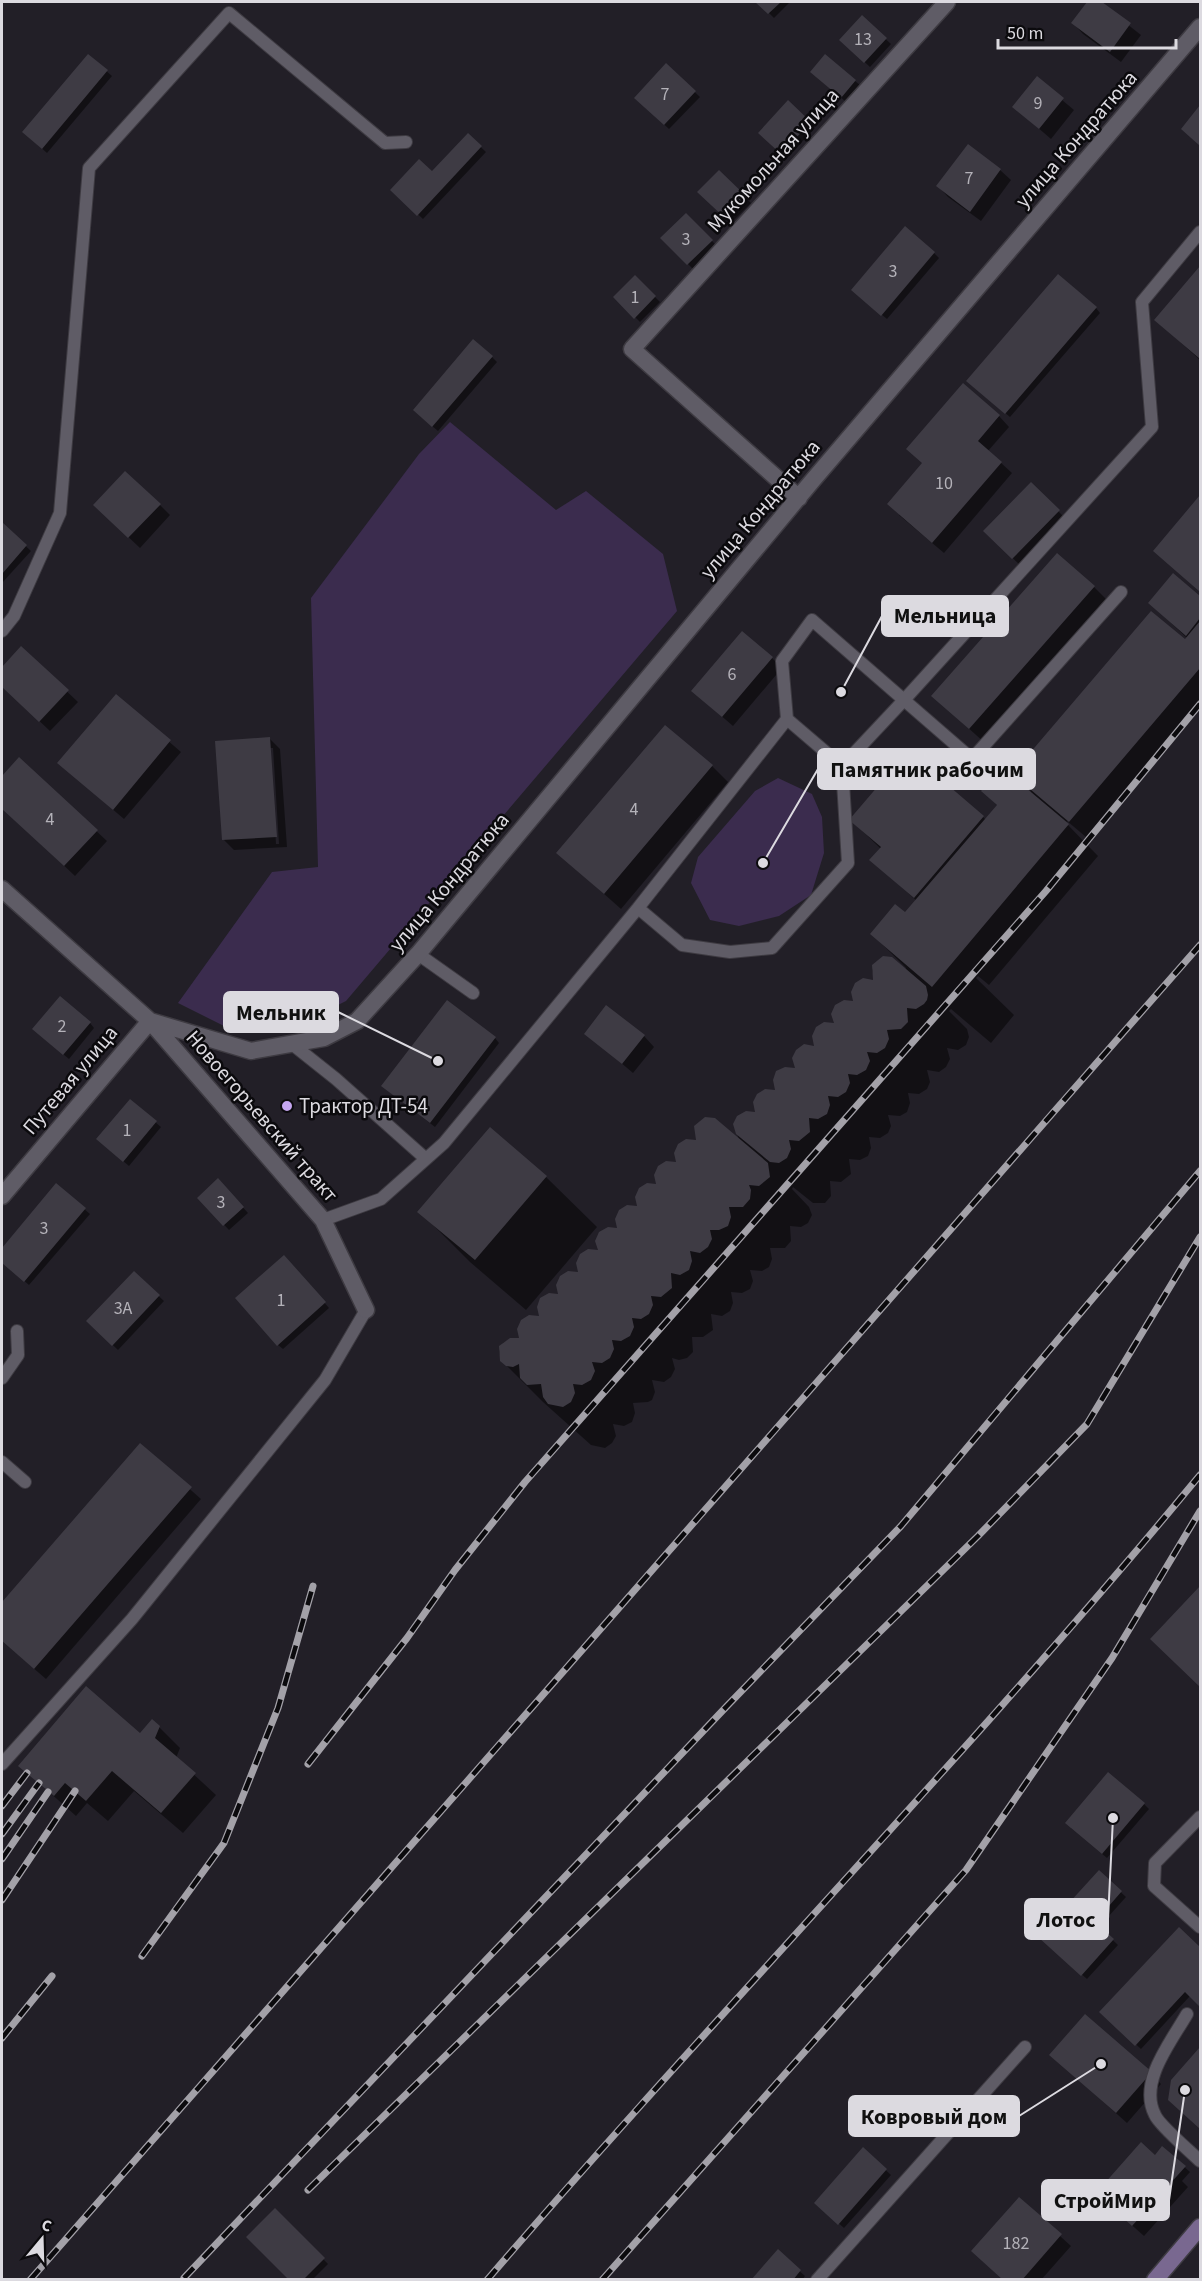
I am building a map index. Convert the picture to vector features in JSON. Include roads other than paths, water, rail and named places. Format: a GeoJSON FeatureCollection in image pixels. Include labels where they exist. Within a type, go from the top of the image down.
{"type":"FeatureCollection","features":[{"type":"Feature","properties":{"kind":"main road"},"geometry":{"type":"LineString","coordinates":[[1155,2280],[1200,2227]]}},
{"type":"Feature","properties":{"kind":"street","name":"Мукомольная улица"},"geometry":{"type":"LineString","coordinates":[[799,498],[632,349],[947,2]]}},
{"type":"Feature","properties":{"kind":"street","name":"улица Кондратюка"},"geometry":{"type":"LineString","coordinates":[[357,1021],[418,954],[799,498],[1200,27]]}},
{"type":"Feature","properties":{"kind":"street","name":"Новоегорьевский тракт"},"geometry":{"type":"LineString","coordinates":[[2,889],[150,1021],[323,1220],[366,1310]]}},
{"type":"Feature","properties":{"kind":"street","name":"Новоегорьевский тракт"},"geometry":{"type":"LineString","coordinates":[[150,1021],[251,1051],[324,1038],[357,1021]]}},
{"type":"Feature","properties":{"kind":"street","name":"Путевая улица"},"geometry":{"type":"LineString","coordinates":[[2,1196],[150,1021]]}},
{"type":"Feature","properties":{"kind":"lane"},"geometry":{"type":"LineString","coordinates":[[2,631],[14,616],[60,513],[89,168],[229,14],[385,143],[406,142]]}},
{"type":"Feature","properties":{"kind":"lane"},"geometry":{"type":"LineString","coordinates":[[842,766],[1152,427],[1142,302],[1200,232]]}},
{"type":"Feature","properties":{"kind":"lane"},"geometry":{"type":"LineString","coordinates":[[323,1220],[381,1199],[444,1143],[638,908],[787,719],[782,661],[812,620],[972,759],[1121,592]]}},
{"type":"Feature","properties":{"kind":"lane"},"geometry":{"type":"LineString","coordinates":[[638,908],[682,945],[730,952],[772,948],[848,864],[842,766],[787,719]]}},
{"type":"Feature","properties":{"kind":"lane"},"geometry":{"type":"LineString","coordinates":[[418,954],[473,993]]}},
{"type":"Feature","properties":{"kind":"lane"},"geometry":{"type":"LineString","coordinates":[[292,1044],[426,1159]]}},
{"type":"Feature","properties":{"kind":"lane"},"geometry":{"type":"LineString","coordinates":[[2,1764],[132,1618],[325,1380],[366,1310]]}},
{"type":"Feature","properties":{"kind":"lane"},"geometry":{"type":"LineString","coordinates":[[2,1378],[18,1355],[17,1331]]}},
{"type":"Feature","properties":{"kind":"lane"},"geometry":{"type":"LineString","coordinates":[[2,1462],[25,1482]]}},
{"type":"Feature","properties":{"kind":"lane"},"geometry":{"type":"LineString","coordinates":[[1200,1817],[1155,1863],[1154,1886],[1200,1927]]}},
{"type":"Feature","properties":{"kind":"lane"},"geometry":{"type":"LineString","coordinates":[[1187,2014],[1158,2063],[1149,2092],[1155,2116],[1200,2161]]}},
{"type":"Feature","properties":{"kind":"lane"},"geometry":{"type":"LineString","coordinates":[[818,2280],[1025,2047]]}},
{"type":"Feature","properties":{"kind":"railway"},"geometry":{"type":"LineString","coordinates":[[308,1764],[407,1638],[455,1570],[525,1482],[1046,891],[1200,704]]}},
{"type":"Feature","properties":{"kind":"railway"},"geometry":{"type":"LineString","coordinates":[[30,2280],[1200,945]]}},
{"type":"Feature","properties":{"kind":"railway"},"geometry":{"type":"LineString","coordinates":[[184,2278],[901,1526],[1200,1171]]}},
{"type":"Feature","properties":{"kind":"railway"},"geometry":{"type":"LineString","coordinates":[[308,2190],[978,1536],[1087,1424],[1200,1237]]}},
{"type":"Feature","properties":{"kind":"railway"},"geometry":{"type":"LineString","coordinates":[[487,2280],[665,2078],[1025,1679],[1200,1475]]}},
{"type":"Feature","properties":{"kind":"railway"},"geometry":{"type":"LineString","coordinates":[[602,2280],[966,1870],[1112,1658],[1200,1511]]}},
{"type":"Feature","properties":{"kind":"railway"},"geometry":{"type":"LineString","coordinates":[[142,1956],[224,1843],[278,1708],[313,1586]]}},
{"type":"Feature","properties":{"kind":"railway"},"geometry":{"type":"LineString","coordinates":[[2,1806],[27,1773]]}},
{"type":"Feature","properties":{"kind":"railway"},"geometry":{"type":"LineString","coordinates":[[2,1834],[39,1783]]}},
{"type":"Feature","properties":{"kind":"railway"},"geometry":{"type":"LineString","coordinates":[[2,1900],[75,1791]]}},
{"type":"Feature","properties":{"kind":"railway"},"geometry":{"type":"LineString","coordinates":[[2,1859],[48,1792]]}},
{"type":"Feature","properties":{"kind":"railway"},"geometry":{"type":"LineString","coordinates":[[2,2038],[52,1976]]}},
{"type":"Feature","properties":{"kind":"place","name":"Мельница"},"geometry":{"type":"Point","coordinates":[841,692]}},
{"type":"Feature","properties":{"kind":"place","name":"Памятник рабочим"},"geometry":{"type":"Point","coordinates":[763,863]}},
{"type":"Feature","properties":{"kind":"place","name":"Мельник"},"geometry":{"type":"Point","coordinates":[438,1061]}},
{"type":"Feature","properties":{"kind":"place","name":"Трактор ДТ-54"},"geometry":{"type":"Point","coordinates":[287,1106]}},
{"type":"Feature","properties":{"kind":"place","name":"Лотос"},"geometry":{"type":"Point","coordinates":[1113,1818]}},
{"type":"Feature","properties":{"kind":"place","name":"Ковровый дом"},"geometry":{"type":"Point","coordinates":[1101,2064]}},
{"type":"Feature","properties":{"kind":"place","name":"СтройМир"},"geometry":{"type":"Point","coordinates":[1185,2090]}}]}
